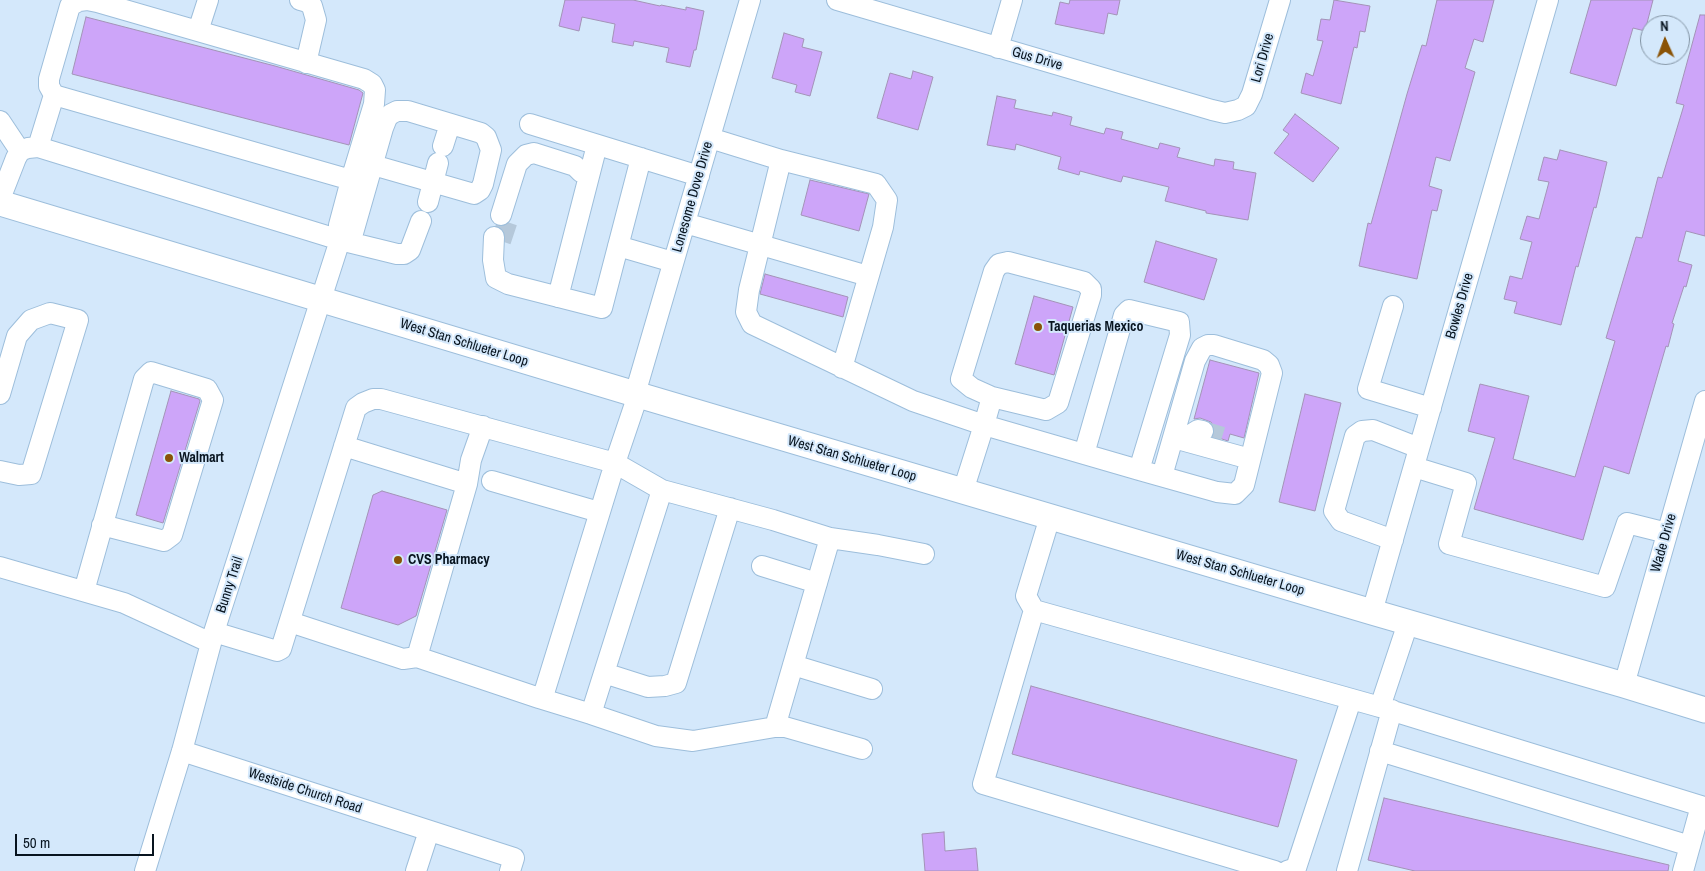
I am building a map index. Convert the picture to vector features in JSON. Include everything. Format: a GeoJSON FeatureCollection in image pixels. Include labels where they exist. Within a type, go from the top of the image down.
{"type":"FeatureCollection","features":[{"type":"Feature","properties":{"kind":"main road","name":"West Stan Schlueter Loop"},"geometry":{"type":"LineString","coordinates":[[0,203],[636,395],[1705,710]]}},
{"type":"Feature","properties":{"kind":"street"},"geometry":{"type":"LineString","coordinates":[[0,199],[16,158],[29,149],[54,95],[50,86],[50,79],[70,6],[79,1],[87,0],[198,31],[372,84],[375,90],[374,104],[339,225],[340,240]]}},
{"type":"Feature","properties":{"kind":"street"},"geometry":{"type":"LineString","coordinates":[[198,31],[208,0]]}},
{"type":"Feature","properties":{"kind":"street"},"geometry":{"type":"LineString","coordinates":[[300,0],[312,6],[316,20],[306,63]]}},
{"type":"Feature","properties":{"kind":"street","name":"Lonesome Dove Drive"},"geometry":{"type":"LineString","coordinates":[[539,698],[545,690],[636,395],[750,0]]}},
{"type":"Feature","properties":{"kind":"street","name":"Gus Drive"},"geometry":{"type":"LineString","coordinates":[[837,0],[1212,110],[1225,113],[1238,110]]}},
{"type":"Feature","properties":{"kind":"street"},"geometry":{"type":"LineString","coordinates":[[998,48],[1012,0]]}},
{"type":"Feature","properties":{"kind":"street","name":"Lori Drive"},"geometry":{"type":"LineString","coordinates":[[1238,110],[1246,106],[1252,94],[1280,0]]}},
{"type":"Feature","properties":{"kind":"street","name":"Bowles Drive"},"geometry":{"type":"LineString","coordinates":[[1372,612],[1548,0]]}},
{"type":"Feature","properties":{"kind":"street"},"geometry":{"type":"LineString","coordinates":[[54,95],[351,180]]}},
{"type":"Feature","properties":{"kind":"street"},"geometry":{"type":"LineString","coordinates":[[340,240],[354,233],[383,128],[391,114],[397,111],[408,111],[481,133],[486,137],[491,150],[483,184],[480,190],[474,194],[373,165]]}},
{"type":"Feature","properties":{"kind":"street"},"geometry":{"type":"LineString","coordinates":[[0,121],[29,149],[340,240],[397,254],[404,254],[410,250],[422,220]]}},
{"type":"Feature","properties":{"kind":"street"},"geometry":{"type":"LineString","coordinates":[[428,202],[450,124]]}},
{"type":"Feature","properties":{"kind":"street"},"geometry":{"type":"LineString","coordinates":[[530,124],[699,176]]}},
{"type":"Feature","properties":{"kind":"street"},"geometry":{"type":"LineString","coordinates":[[710,138],[781,160],[876,184],[887,200],[883,227],[842,368]]}},
{"type":"Feature","properties":{"kind":"street"},"geometry":{"type":"LineString","coordinates":[[558,298],[585,173],[598,145]]}},
{"type":"Feature","properties":{"kind":"street"},"geometry":{"type":"LineString","coordinates":[[505,216],[517,164],[526,155],[534,153],[575,166],[585,173]]}},
{"type":"Feature","properties":{"kind":"street"},"geometry":{"type":"LineString","coordinates":[[496,244],[496,278],[508,284],[602,308],[641,158]]}},
{"type":"Feature","properties":{"kind":"street"},"geometry":{"type":"LineString","coordinates":[[781,160],[749,290],[746,312],[752,324],[913,401],[984,425],[1138,470],[1217,492],[1235,494],[1244,485],[1247,458],[1272,373],[1269,365],[1263,360],[1214,344],[1202,348],[1195,361],[1178,439],[1162,476]]}},
{"type":"Feature","properties":{"kind":"street"},"geometry":{"type":"LineString","coordinates":[[685,223],[868,276]]}},
{"type":"Feature","properties":{"kind":"street","name":"Bunny Trail"},"geometry":{"type":"LineString","coordinates":[[145,871],[182,751],[213,638],[340,240]]}},
{"type":"Feature","properties":{"kind":"street"},"geometry":{"type":"LineString","coordinates":[[618,246],[674,262]]}},
{"type":"Feature","properties":{"kind":"street"},"geometry":{"type":"LineString","coordinates":[[1008,262],[1084,282],[1091,289],[1091,295],[1058,403],[1046,410],[992,397],[972,388],[961,379],[994,271],[999,264],[1008,262]]}},
{"type":"Feature","properties":{"kind":"street"},"geometry":{"type":"LineString","coordinates":[[1393,306],[1368,389],[1431,408]]}},
{"type":"Feature","properties":{"kind":"street"},"geometry":{"type":"LineString","coordinates":[[1084,454],[1124,315],[1129,310],[1179,322],[1180,335],[1138,470]]}},
{"type":"Feature","properties":{"kind":"street"},"geometry":{"type":"LineString","coordinates":[[0,394],[17,336],[31,320],[50,313],[78,320],[31,474],[19,475],[0,471]]}},
{"type":"Feature","properties":{"kind":"street"},"geometry":{"type":"LineString","coordinates":[[84,591],[102,525],[144,380],[151,372],[207,389],[213,400],[172,536],[164,541],[102,525]]}},
{"type":"Feature","properties":{"kind":"street"},"geometry":{"type":"LineString","coordinates":[[962,491],[992,397]]}},
{"type":"Feature","properties":{"kind":"street"},"geometry":{"type":"LineString","coordinates":[[0,567],[124,603],[213,638],[277,651],[281,649],[290,622],[356,408],[373,399],[381,399],[615,463],[662,490],[830,538],[869,543],[924,554]]}},
{"type":"Feature","properties":{"kind":"street","name":"Wade Drive"},"geometry":{"type":"LineString","coordinates":[[1624,685],[1705,401]]}},
{"type":"Feature","properties":{"kind":"street"},"geometry":{"type":"LineString","coordinates":[[417,657],[466,484],[471,460],[483,426]]}},
{"type":"Feature","properties":{"kind":"street"},"geometry":{"type":"LineString","coordinates":[[1178,439],[1198,430],[1203,431]]}},
{"type":"Feature","properties":{"kind":"street"},"geometry":{"type":"LineString","coordinates":[[1393,540],[1342,521],[1334,511],[1355,436],[1362,431],[1373,430],[1419,448]]}},
{"type":"Feature","properties":{"kind":"street"},"geometry":{"type":"LineString","coordinates":[[1178,439],[1247,458]]}},
{"type":"Feature","properties":{"kind":"street"},"geometry":{"type":"LineString","coordinates":[[1229,439],[1233,440],[1247,458]]}},
{"type":"Feature","properties":{"kind":"street"},"geometry":{"type":"LineString","coordinates":[[344,446],[466,484]]}},
{"type":"Feature","properties":{"kind":"street"},"geometry":{"type":"LineString","coordinates":[[1414,467],[1466,482],[1449,544],[1605,588],[1627,523],[1667,533]]}},
{"type":"Feature","properties":{"kind":"street"},"geometry":{"type":"LineString","coordinates":[[492,481],[599,512]]}},
{"type":"Feature","properties":{"kind":"street"},"geometry":{"type":"LineString","coordinates":[[591,714],[662,490]]}},
{"type":"Feature","properties":{"kind":"street"},"geometry":{"type":"LineString","coordinates":[[604,673],[648,687],[676,683],[730,508]]}},
{"type":"Feature","properties":{"kind":"street"},"geometry":{"type":"LineString","coordinates":[[1050,517],[1026,596],[1034,610],[1351,700],[1386,708],[1701,806],[1683,871]]}},
{"type":"Feature","properties":{"kind":"street"},"geometry":{"type":"LineString","coordinates":[[775,727],[830,538]]}},
{"type":"Feature","properties":{"kind":"street"},"geometry":{"type":"LineString","coordinates":[[762,566],[817,583]]}},
{"type":"Feature","properties":{"kind":"street"},"geometry":{"type":"LineString","coordinates":[[1034,610],[983,784],[1275,871]]}},
{"type":"Feature","properties":{"kind":"street"},"geometry":{"type":"LineString","coordinates":[[290,622],[403,659],[417,657],[656,736],[693,742],[775,727],[785,727],[862,749]]}},
{"type":"Feature","properties":{"kind":"street"},"geometry":{"type":"LineString","coordinates":[[1346,871],[1380,751],[1386,708],[1408,623]]}},
{"type":"Feature","properties":{"kind":"street"},"geometry":{"type":"LineString","coordinates":[[793,664],[872,689]]}},
{"type":"Feature","properties":{"kind":"street"},"geometry":{"type":"LineString","coordinates":[[1286,871],[1296,868],[1351,700]]}},
{"type":"Feature","properties":{"kind":"street","name":"Westside Church Road"},"geometry":{"type":"LineString","coordinates":[[182,751],[514,858],[510,871]]}},
{"type":"Feature","properties":{"kind":"street"},"geometry":{"type":"LineString","coordinates":[[1380,751],[1690,846]]}},
{"type":"Feature","properties":{"kind":"street"},"geometry":{"type":"LineString","coordinates":[[416,871],[429,831]]}},
{"type":"Feature","properties":{"kind":"building"},"geometry":{"type":"Polygon","coordinates":[[[565,0],[633,0],[660,6],[686,10],[686,7],[704,11],[696,50],[694,50],[690,67],[666,62],[669,48],[634,41],[633,46],[612,42],[615,24],[582,17],[579,31],[559,26],[565,0]]]}},
{"type":"Feature","properties":{"kind":"building"},"geometry":{"type":"Polygon","coordinates":[[[1070,0],[1120,0],[1117,15],[1108,13],[1104,34],[1055,24],[1060,2],[1069,4],[1070,0]]]}},
{"type":"Feature","properties":{"kind":"building"},"geometry":{"type":"Polygon","coordinates":[[[1334,0],[1370,6],[1365,32],[1360,31],[1357,48],[1354,47],[1341,104],[1301,93],[1306,73],[1313,76],[1323,41],[1317,40],[1321,19],[1330,20],[1334,0]]]}},
{"type":"Feature","properties":{"kind":"building"},"geometry":{"type":"Polygon","coordinates":[[[1437,0],[1494,0],[1483,42],[1474,39],[1465,68],[1475,72],[1450,161],[1436,157],[1429,186],[1442,190],[1437,211],[1432,210],[1417,279],[1359,266],[1368,223],[1371,224],[1422,45],[1426,46],[1437,0]]]}},
{"type":"Feature","properties":{"kind":"building"},"geometry":{"type":"Polygon","coordinates":[[[1591,0],[1653,0],[1649,15],[1640,15],[1640,30],[1633,28],[1616,86],[1570,73],[1591,0]]]}},
{"type":"Feature","properties":{"kind":"building"},"geometry":{"type":"Polygon","coordinates":[[[1700,15],[1705,15],[1705,236],[1686,231],[1678,261],[1692,265],[1672,323],[1674,324],[1668,347],[1666,346],[1629,474],[1604,466],[1583,540],[1474,509],[1495,438],[1468,431],[1480,384],[1529,396],[1513,459],[1575,477],[1615,341],[1606,338],[1636,237],[1642,238],[1658,177],[1662,178],[1684,105],[1676,103],[1686,65],[1690,65],[1690,52],[1700,15]]]}},
{"type":"Feature","properties":{"kind":"building"},"geometry":{"type":"Polygon","coordinates":[[[86,17],[359,90],[363,93],[349,145],[72,74],[86,17]]]}},
{"type":"Feature","properties":{"kind":"building"},"geometry":{"type":"Polygon","coordinates":[[[784,33],[804,39],[802,47],[822,52],[810,96],[795,92],[797,85],[772,78],[784,33]]]}},
{"type":"Feature","properties":{"kind":"building"},"geometry":{"type":"Polygon","coordinates":[[[913,71],[933,77],[918,130],[877,118],[890,73],[911,79],[913,71]]]}},
{"type":"Feature","properties":{"kind":"building"},"geometry":{"type":"Polygon","coordinates":[[[997,96],[1016,100],[1014,108],[1052,116],[1053,112],[1072,117],[1070,125],[1104,134],[1106,128],[1123,132],[1121,139],[1158,149],[1160,143],[1180,148],[1177,157],[1214,166],[1215,159],[1234,162],[1233,169],[1256,173],[1248,220],[1206,213],[1206,211],[1165,201],[1169,187],[1123,176],[1121,182],[1080,171],[1079,175],[1058,169],[1061,157],[1016,144],[1015,150],[987,145],[997,96]]]}},
{"type":"Feature","properties":{"kind":"building"},"geometry":{"type":"Polygon","coordinates":[[[1295,114],[1339,148],[1313,182],[1274,153],[1289,134],[1283,130],[1295,114]]]}},
{"type":"Feature","properties":{"kind":"building"},"geometry":{"type":"Polygon","coordinates":[[[1560,150],[1607,162],[1596,208],[1594,207],[1578,267],[1576,266],[1561,325],[1514,313],[1517,302],[1504,299],[1510,276],[1522,279],[1532,242],[1520,239],[1527,216],[1539,219],[1549,182],[1538,180],[1544,157],[1557,160],[1560,150]]]}},
{"type":"Feature","properties":{"kind":"building"},"geometry":{"type":"Polygon","coordinates":[[[810,180],[869,194],[859,231],[801,215],[810,180]]]}},
{"type":"Feature","properties":{"kind":"building"},"geometry":{"type":"Polygon","coordinates":[[[1156,241],[1217,259],[1204,300],[1144,282],[1156,241]]]}},
{"type":"Feature","properties":{"kind":"building"},"geometry":{"type":"Polygon","coordinates":[[[765,274],[848,297],[843,317],[760,294],[765,274]]]}},
{"type":"Feature","properties":{"kind":"building"},"geometry":{"type":"Polygon","coordinates":[[[1034,296],[1073,307],[1054,375],[1015,364],[1034,296]]]}},
{"type":"Feature","properties":{"kind":"building"},"geometry":{"type":"Polygon","coordinates":[[[1210,360],[1259,373],[1244,438],[1230,434],[1228,441],[1213,436],[1214,428],[1211,422],[1200,418],[1194,419],[1210,360]]]}},
{"type":"Feature","properties":{"kind":"building","name":"Walmart"},"geometry":{"type":"Polygon","coordinates":[[[171,391],[199,399],[200,401],[163,523],[136,515],[171,391]]]}},
{"type":"Feature","properties":{"kind":"building"},"geometry":{"type":"Polygon","coordinates":[[[1305,394],[1341,403],[1315,511],[1279,502],[1305,394]]]}},
{"type":"Feature","properties":{"kind":"building","name":"CVS Pharmacy"},"geometry":{"type":"Polygon","coordinates":[[[382,491],[447,510],[416,616],[398,625],[341,608],[373,495],[382,491]]]}},
{"type":"Feature","properties":{"kind":"building"},"geometry":{"type":"Polygon","coordinates":[[[1031,686],[1297,760],[1278,827],[1012,754],[1031,686]]]}},
{"type":"Feature","properties":{"kind":"building"},"geometry":{"type":"Polygon","coordinates":[[[1384,798],[1669,865],[1668,871],[1415,871],[1368,860],[1384,798]]]}},
{"type":"Feature","properties":{"kind":"building"},"geometry":{"type":"Polygon","coordinates":[[[944,832],[945,851],[976,848],[978,871],[925,871],[922,834],[944,832]]]}},
{"type":"Feature","properties":{"kind":"tunnel"},"geometry":{"type":"LineString","coordinates":[[501,241],[509,217]]}},
{"type":"Feature","properties":{"kind":"tunnel"},"geometry":{"type":"LineString","coordinates":[[1203,431],[1229,439]]}},
{"type":"Feature","properties":{"kind":"place","name":"Taquerias Mexico"},"geometry":{"type":"Point","coordinates":[1038,327]}},
{"type":"Feature","properties":{"kind":"place","name":"Walmart"},"geometry":{"type":"Point","coordinates":[169,458]}},
{"type":"Feature","properties":{"kind":"place","name":"CVS Pharmacy"},"geometry":{"type":"Point","coordinates":[398,560]}}]}
